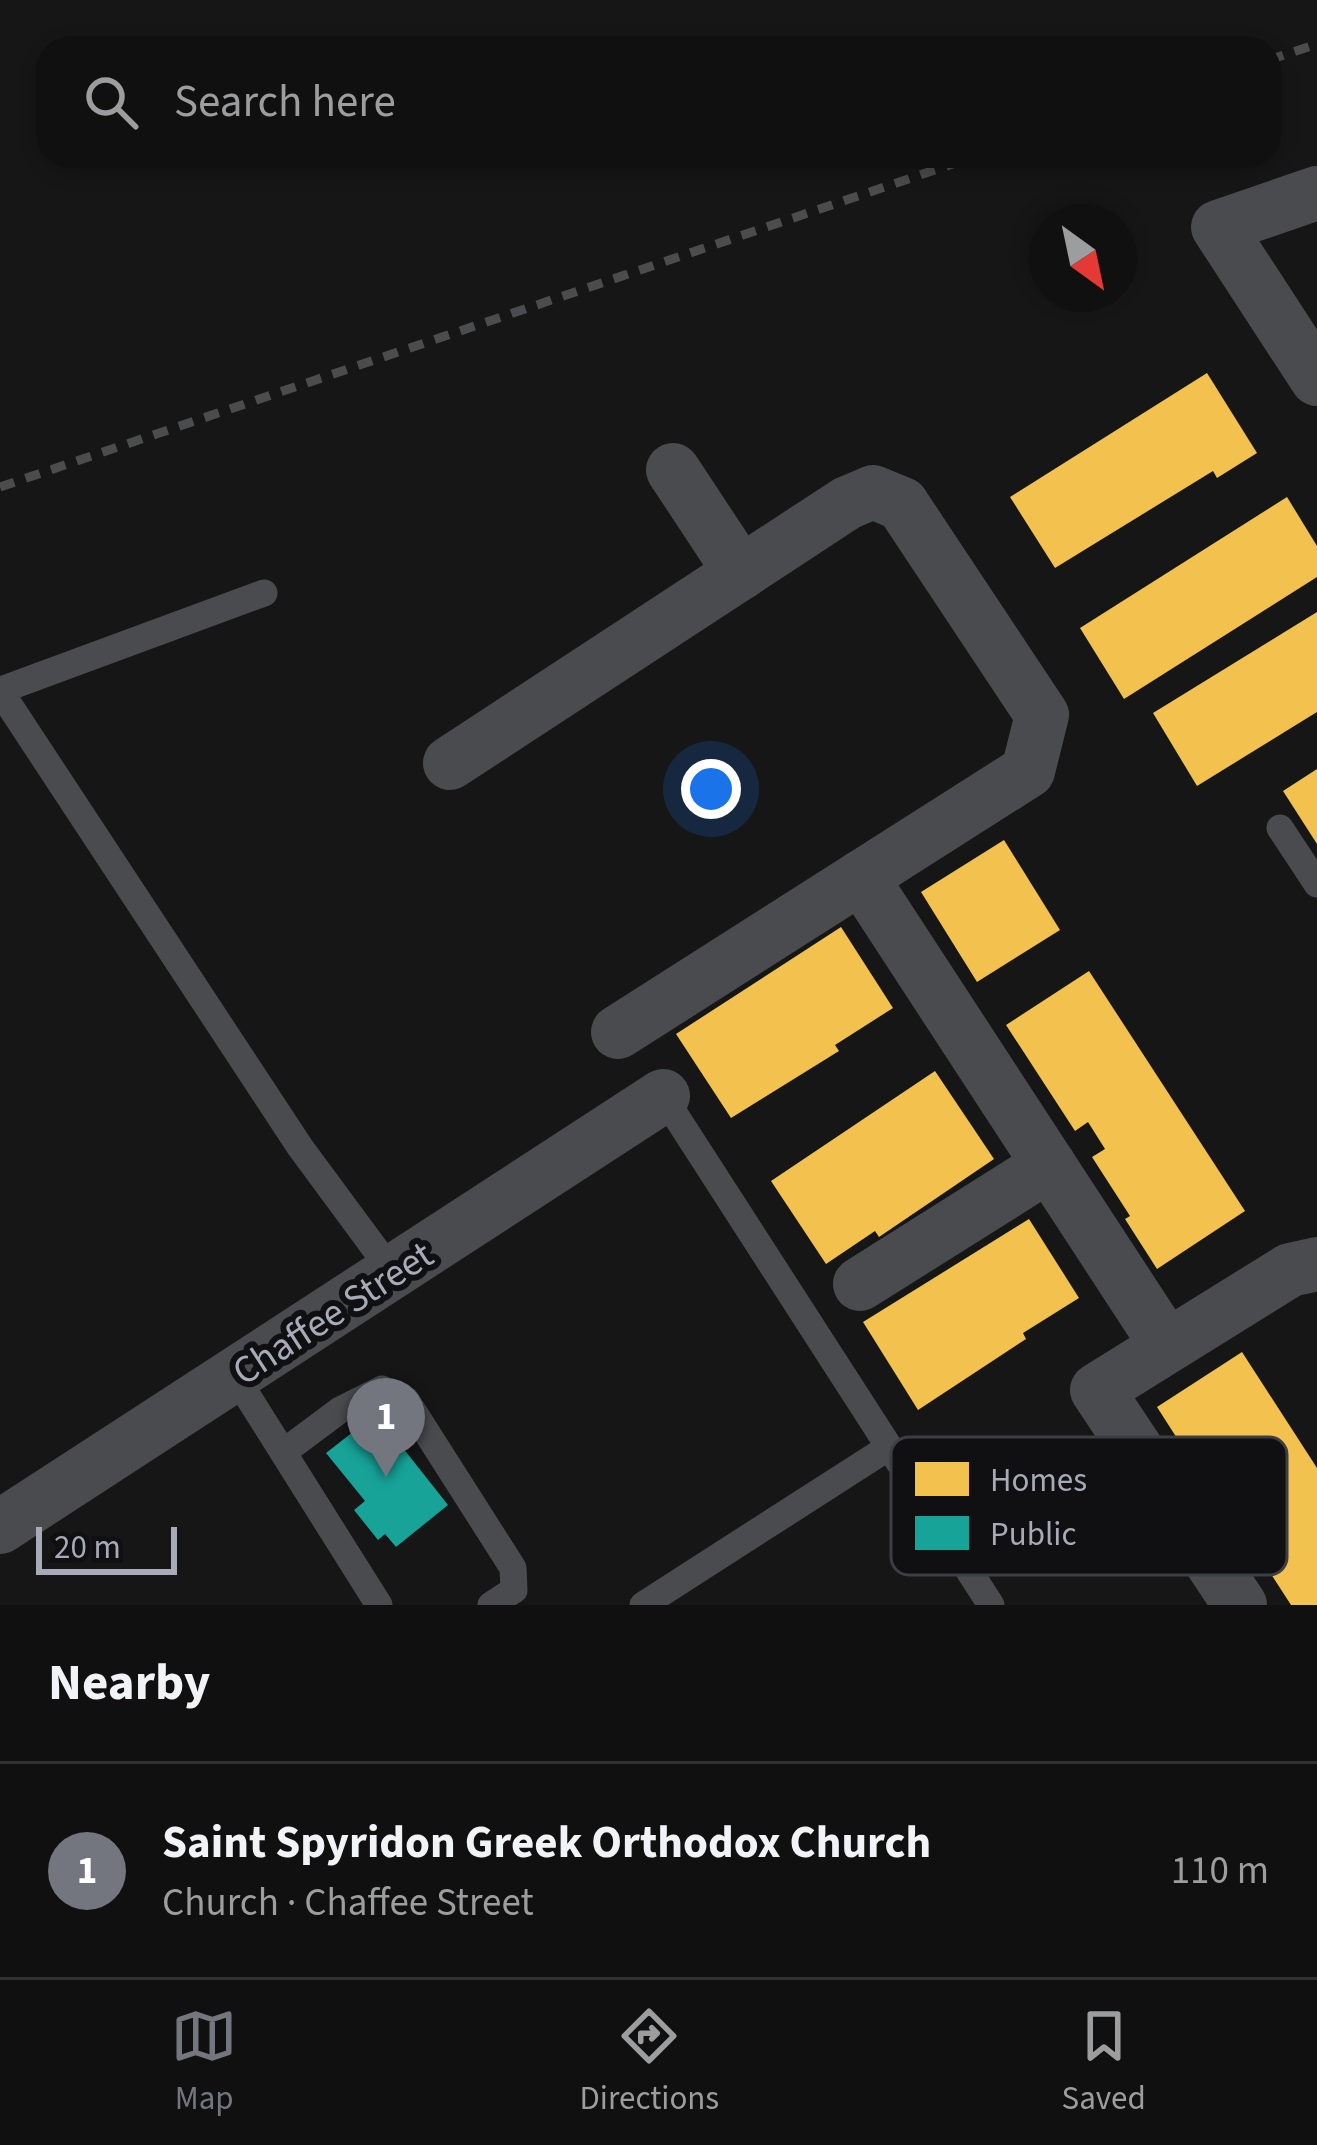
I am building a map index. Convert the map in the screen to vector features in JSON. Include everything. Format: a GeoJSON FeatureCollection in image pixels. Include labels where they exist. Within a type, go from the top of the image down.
{"type":"FeatureCollection","features":[{"type":"Feature","properties":{"kind":"street"},"geometry":{"type":"LineString","coordinates":[[1317,194],[1218,227],[1317,379]]}},
{"type":"Feature","properties":{"kind":"street"},"geometry":{"type":"LineString","coordinates":[[674,470],[741,573]]}},
{"type":"Feature","properties":{"kind":"street"},"geometry":{"type":"LineString","coordinates":[[450,764],[847,503],[873,492],[902,505],[1042,715],[1028,771],[618,1032]]}},
{"type":"Feature","properties":{"kind":"street"},"geometry":{"type":"LineString","coordinates":[[861,878],[1167,1346]]}},
{"type":"Feature","properties":{"kind":"street","name":"Chaffee Street"},"geometry":{"type":"LineString","coordinates":[[0,1527],[663,1096]]}},
{"type":"Feature","properties":{"kind":"street"},"geometry":{"type":"LineString","coordinates":[[860,1284],[1048,1165]]}},
{"type":"Feature","properties":{"kind":"street"},"geometry":{"type":"LineString","coordinates":[[1128,1437],[1097,1390],[1290,1270],[1317,1264]]}},
{"type":"Feature","properties":{"kind":"street"},"geometry":{"type":"LineString","coordinates":[[1220,1575],[1240,1605]]}},
{"type":"Feature","properties":{"kind":"lane"},"geometry":{"type":"LineString","coordinates":[[264,593],[1,691],[301,1147],[393,1273]]}},
{"type":"Feature","properties":{"kind":"lane"},"geometry":{"type":"LineString","coordinates":[[1280,827],[1317,884]]}},
{"type":"Feature","properties":{"kind":"lane"},"geometry":{"type":"LineString","coordinates":[[643,1605],[890,1448],[663,1096]]}},
{"type":"Feature","properties":{"kind":"lane"},"geometry":{"type":"LineString","coordinates":[[235,1376],[379,1605]]}},
{"type":"Feature","properties":{"kind":"lane"},"geometry":{"type":"LineString","coordinates":[[285,1451],[340,1410],[382,1388],[406,1400],[513,1568],[514,1590],[491,1605]]}},
{"type":"Feature","properties":{"kind":"lane"},"geometry":{"type":"LineString","coordinates":[[972,1575],[991,1605]]}},
{"type":"Feature","properties":{"kind":"building: Homes"},"geometry":{"type":"Polygon","coordinates":[[[1207,373],[1257,453],[1217,478],[1213,471],[1055,568],[1010,497],[1207,373]]]}},
{"type":"Feature","properties":{"kind":"building: Homes"},"geometry":{"type":"Polygon","coordinates":[[[1287,497],[1317,546],[1317,577],[1124,699],[1080,628],[1287,497]]]}},
{"type":"Feature","properties":{"kind":"building: Homes"},"geometry":{"type":"Polygon","coordinates":[[[1317,612],[1317,712],[1197,786],[1153,713],[1317,612]]]}},
{"type":"Feature","properties":{"kind":"building: Homes"},"geometry":{"type":"Polygon","coordinates":[[[1317,769],[1317,844],[1283,791],[1317,769]]]}},
{"type":"Feature","properties":{"kind":"building: Homes"},"geometry":{"type":"Polygon","coordinates":[[[1004,840],[1060,930],[977,982],[921,892],[1004,840]]]}},
{"type":"Feature","properties":{"kind":"building: Homes"},"geometry":{"type":"Polygon","coordinates":[[[841,927],[893,1008],[835,1045],[839,1051],[731,1118],[676,1034],[841,927]]]}},
{"type":"Feature","properties":{"kind":"building: Homes"},"geometry":{"type":"Polygon","coordinates":[[[1089,971],[1245,1211],[1157,1269],[1092,1157],[1105,1149],[1088,1122],[1075,1131],[1006,1025],[1089,971]]]}},
{"type":"Feature","properties":{"kind":"building: Homes"},"geometry":{"type":"Polygon","coordinates":[[[935,1071],[994,1159],[879,1237],[875,1231],[826,1264],[771,1181],[935,1071]]]}},
{"type":"Feature","properties":{"kind":"building: Homes"},"geometry":{"type":"Polygon","coordinates":[[[1029,1219],[1079,1298],[918,1410],[863,1322],[1029,1219]]]}},
{"type":"Feature","properties":{"kind":"building: Homes"},"geometry":{"type":"Polygon","coordinates":[[[1242,1352],[1317,1468],[1317,1605],[1291,1605],[1272,1575],[1287,1575],[1287,1437],[1176,1437],[1157,1407],[1242,1352]]]}},
{"type":"Feature","properties":{"kind":"building: Public"},"geometry":{"type":"Polygon","coordinates":[[[376,1414],[448,1505],[396,1547],[385,1534],[378,1540],[354,1510],[365,1501],[326,1453],[376,1414]]]}},
{"type":"Feature","properties":{"kind":"railway"},"geometry":{"type":"LineString","coordinates":[[1281,56],[1317,44]]}},
{"type":"Feature","properties":{"kind":"railway"},"geometry":{"type":"LineString","coordinates":[[0,487],[941,168]]}},
{"type":"Feature","properties":{"kind":"place","name":"Saint Spyridon Greek Orthodox Church"},"geometry":{"type":"Point","coordinates":[386,1477]}}]}
